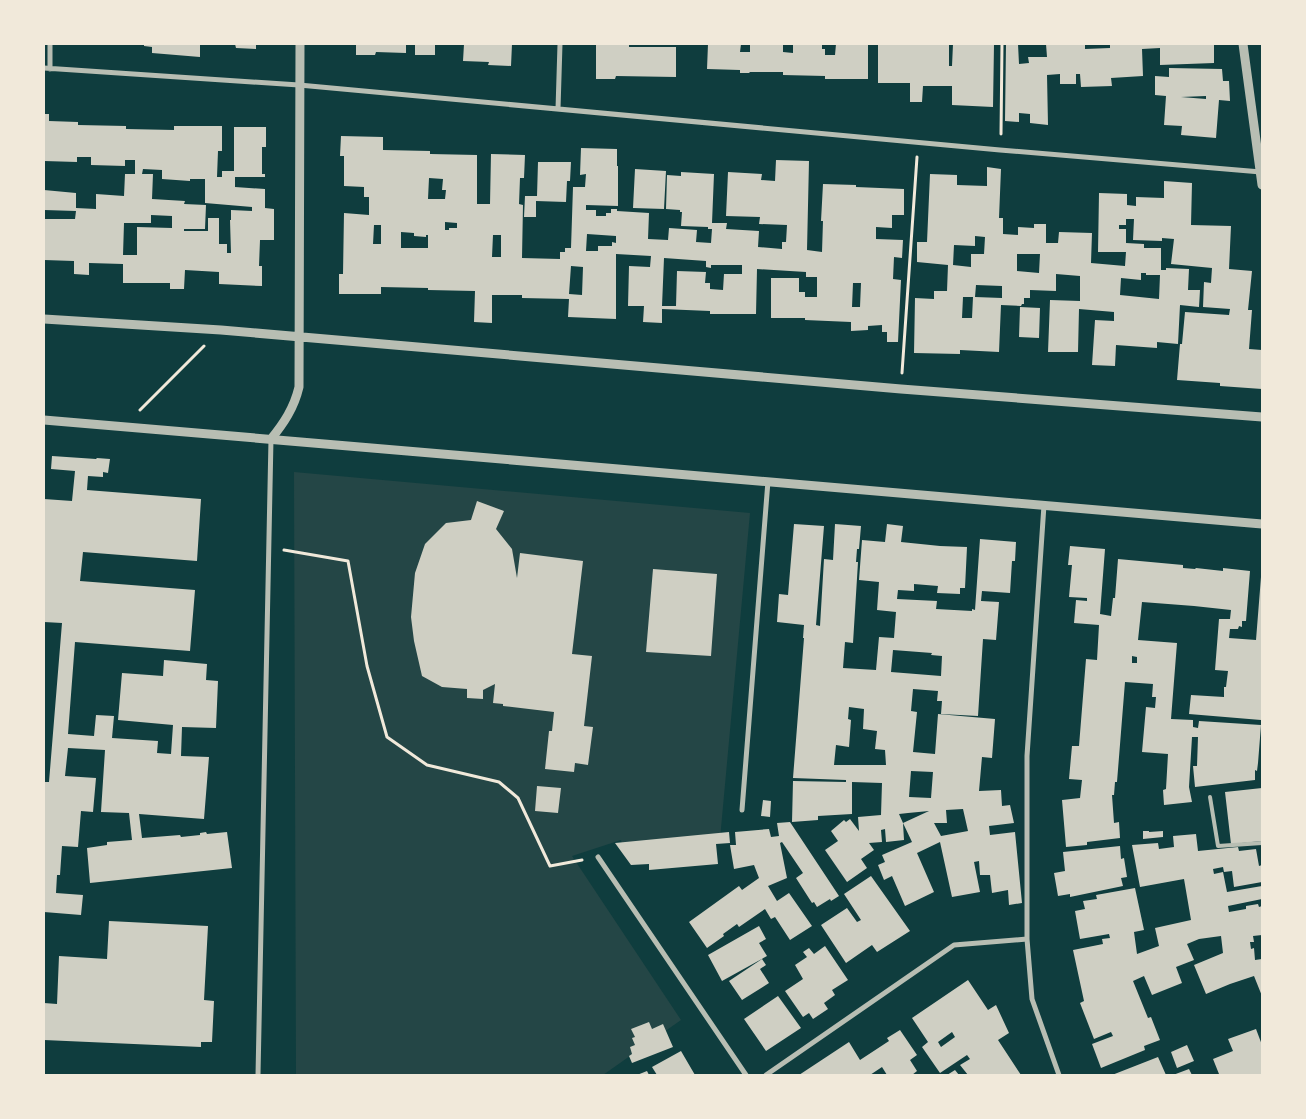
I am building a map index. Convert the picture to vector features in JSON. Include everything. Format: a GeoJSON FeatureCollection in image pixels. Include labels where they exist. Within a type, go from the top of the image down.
{"type":"FeatureCollection","features":[{"type":"Feature","properties":{"kind":"street"},"geometry":{"type":"LineString","coordinates":[[50,44],[47,68],[299,85],[1000,150],[1261,172]]}},
{"type":"Feature","properties":{"kind":"street"},"geometry":{"type":"LineString","coordinates":[[258,1075],[271,439],[288,417],[299,387],[300,44]]}},
{"type":"Feature","properties":{"kind":"street"},"geometry":{"type":"LineString","coordinates":[[558,109],[560,44]]}},
{"type":"Feature","properties":{"kind":"street"},"geometry":{"type":"LineString","coordinates":[[1244,44],[1262,185]]}},
{"type":"Feature","properties":{"kind":"street"},"geometry":{"type":"LineString","coordinates":[[44,319],[221,330],[1262,417]]}},
{"type":"Feature","properties":{"kind":"street"},"geometry":{"type":"LineString","coordinates":[[44,420],[1262,524]]}},
{"type":"Feature","properties":{"kind":"street"},"geometry":{"type":"LineString","coordinates":[[742,810],[768,481]]}},
{"type":"Feature","properties":{"kind":"street"},"geometry":{"type":"LineString","coordinates":[[1044,505],[1027,756],[1027,939],[1032,999],[1059,1075]]}},
{"type":"Feature","properties":{"kind":"street"},"geometry":{"type":"LineString","coordinates":[[598,857],[746,1075]]}},
{"type":"Feature","properties":{"kind":"street"},"geometry":{"type":"LineString","coordinates":[[766,1075],[954,945],[1027,939]]}},
{"type":"Feature","properties":{"kind":"lane"},"geometry":{"type":"LineString","coordinates":[[1210,797],[1218,846],[1262,844]]}},
{"type":"Feature","properties":{"kind":"path"},"geometry":{"type":"LineString","coordinates":[[1000,150],[1002,44]]}},
{"type":"Feature","properties":{"kind":"path"},"geometry":{"type":"LineString","coordinates":[[901,388],[918,142]]}},
{"type":"Feature","properties":{"kind":"path"},"geometry":{"type":"LineString","coordinates":[[123,427],[221,330]]}},
{"type":"Feature","properties":{"kind":"path"},"geometry":{"type":"LineString","coordinates":[[268,548],[348,561],[367,666],[387,737],[427,765],[499,782],[518,798],[550,866],[598,857]]}},
{"type":"Feature","properties":{"kind":"shaded area"},"geometry":{"type":"Polygon","coordinates":[[[294,472],[750,513],[720,839],[625,857],[621,840],[572,856],[681,1020],[603,1075],[296,1075],[294,472]]]}},
{"type":"Feature","properties":{"kind":"building"},"geometry":{"type":"Polygon","coordinates":[[[144,44],[200,44],[200,57],[152,53],[152,47],[144,46],[144,44]]]}},
{"type":"Feature","properties":{"kind":"building"},"geometry":{"type":"Polygon","coordinates":[[[235,44],[256,44],[256,49],[236,48],[235,44]]]}},
{"type":"Feature","properties":{"kind":"building"},"geometry":{"type":"Polygon","coordinates":[[[356,44],[406,44],[406,53],[376,52],[375,55],[356,55],[356,44]]]}},
{"type":"Feature","properties":{"kind":"building"},"geometry":{"type":"Polygon","coordinates":[[[415,44],[435,44],[435,55],[415,55],[415,44]]]}},
{"type":"Feature","properties":{"kind":"building"},"geometry":{"type":"Polygon","coordinates":[[[464,44],[512,44],[511,66],[488,65],[489,62],[463,61],[464,44]]]}},
{"type":"Feature","properties":{"kind":"building"},"geometry":{"type":"Polygon","coordinates":[[[596,44],[629,44],[629,47],[676,47],[676,77],[616,76],[615,79],[596,79],[596,44]]]}},
{"type":"Feature","properties":{"kind":"building"},"geometry":{"type":"Polygon","coordinates":[[[708,44],[741,44],[740,52],[750,52],[750,44],[783,44],[783,52],[793,53],[793,44],[822,44],[822,49],[825,49],[825,55],[835,55],[836,44],[868,44],[868,79],[825,79],[825,76],[783,75],[783,72],[740,73],[740,70],[707,69],[708,44]]]}},
{"type":"Feature","properties":{"kind":"building"},"geometry":{"type":"Polygon","coordinates":[[[878,44],[949,44],[949,66],[952,66],[953,44],[994,44],[993,107],[952,105],[952,86],[923,86],[922,102],[910,102],[910,83],[878,83],[878,44]]]}},
{"type":"Feature","properties":{"kind":"building"},"geometry":{"type":"Polygon","coordinates":[[[1006,44],[1018,44],[1019,64],[1029,63],[1028,57],[1047,57],[1046,44],[1085,44],[1085,49],[1110,48],[1110,44],[1214,44],[1214,63],[1160,65],[1160,48],[1142,49],[1143,76],[1111,78],[1112,86],[1081,87],[1080,74],[1076,74],[1076,84],[1060,84],[1060,74],[1047,75],[1048,125],[1030,123],[1030,114],[1019,113],[1019,122],[1005,121],[1006,44]]]}},
{"type":"Feature","properties":{"kind":"building"},"geometry":{"type":"Polygon","coordinates":[[[1169,68],[1222,69],[1223,81],[1229,81],[1230,101],[1219,100],[1216,138],[1181,135],[1182,126],[1164,125],[1166,96],[1155,95],[1155,76],[1169,77],[1169,68]],[[1206,96],[1181,97],[1206,99],[1206,96]]]}},
{"type":"Feature","properties":{"kind":"building"},"geometry":{"type":"Polygon","coordinates":[[[44,114],[49,114],[49,121],[78,122],[78,125],[126,126],[126,129],[174,130],[174,126],[222,126],[222,151],[218,151],[217,177],[222,177],[222,171],[234,171],[234,127],[266,127],[266,147],[262,147],[262,174],[265,174],[265,177],[235,177],[235,187],[265,189],[265,208],[274,209],[274,240],[260,240],[259,266],[262,266],[262,286],[219,284],[219,272],[185,270],[184,289],[170,289],[170,283],[123,283],[123,264],[89,263],[89,275],[74,274],[74,261],[44,260],[44,219],[75,219],[76,211],[44,210],[44,190],[76,193],[76,208],[96,209],[96,194],[124,196],[125,174],[135,174],[135,160],[125,160],[125,166],[91,165],[91,157],[77,157],[77,162],[44,161],[44,114]],[[143,169],[142,174],[153,174],[152,199],[185,201],[184,204],[206,205],[205,229],[184,229],[184,231],[208,231],[208,218],[219,218],[219,244],[227,244],[227,253],[231,253],[231,210],[252,211],[252,207],[205,203],[205,179],[190,179],[190,181],[162,179],[162,170],[143,169]],[[151,215],[151,223],[124,223],[123,255],[137,255],[137,227],[172,228],[172,216],[151,215]]]}},
{"type":"Feature","properties":{"kind":"building"},"geometry":{"type":"Polygon","coordinates":[[[341,136],[383,137],[383,150],[477,155],[477,204],[490,204],[491,154],[525,155],[524,178],[520,178],[519,204],[523,205],[522,258],[560,259],[560,252],[565,252],[565,248],[571,248],[573,187],[585,187],[586,174],[580,175],[581,148],[617,149],[618,206],[586,205],[586,210],[596,210],[596,216],[606,216],[606,213],[611,213],[611,209],[649,213],[648,239],[668,240],[669,228],[697,230],[696,242],[711,243],[712,229],[708,229],[708,227],[681,226],[682,212],[680,210],[666,209],[667,175],[681,176],[681,172],[714,174],[712,223],[727,223],[726,229],[759,231],[758,247],[782,249],[782,242],[786,242],[787,225],[759,224],[760,217],[726,216],[728,172],[762,174],[761,180],[775,181],[776,160],[809,161],[807,250],[822,252],[823,184],[904,189],[904,215],[892,215],[892,228],[876,227],[876,239],[903,240],[902,258],[894,257],[893,279],[901,280],[898,342],[887,342],[887,332],[882,332],[882,325],[868,326],[868,330],[851,331],[851,322],[805,320],[805,318],[771,318],[771,278],[799,278],[799,292],[805,292],[805,297],[817,297],[817,277],[806,277],[806,272],[757,269],[756,314],[710,314],[710,311],[662,309],[662,323],[643,322],[644,306],[628,306],[629,266],[650,267],[651,256],[616,254],[616,319],[568,317],[569,299],[522,298],[522,295],[492,295],[492,323],[474,322],[475,291],[381,287],[381,294],[339,294],[339,274],[343,274],[344,213],[369,215],[369,197],[364,197],[364,187],[344,186],[344,156],[340,156],[341,136]],[[429,178],[428,199],[445,199],[446,190],[442,190],[443,179],[429,178]],[[445,222],[445,230],[449,230],[449,228],[457,228],[457,223],[445,222]],[[374,225],[373,244],[381,244],[381,225],[374,225]],[[401,232],[401,248],[428,248],[428,235],[426,237],[414,236],[414,233],[401,232]],[[587,234],[586,251],[598,251],[598,246],[612,246],[612,242],[616,243],[616,236],[587,234]],[[493,235],[492,257],[501,257],[501,235],[493,235]],[[664,258],[662,306],[676,306],[677,271],[706,272],[705,283],[710,283],[710,289],[723,290],[724,274],[742,274],[742,265],[711,265],[711,268],[706,267],[706,261],[664,258]],[[571,266],[569,294],[582,295],[583,267],[571,266]],[[853,283],[852,307],[860,307],[861,283],[853,283]]]}},
{"type":"Feature","properties":{"kind":"building"},"geometry":{"type":"Polygon","coordinates":[[[538,162],[571,162],[570,181],[567,181],[566,202],[536,201],[536,217],[524,217],[525,196],[537,196],[538,162]]]}},
{"type":"Feature","properties":{"kind":"building"},"geometry":{"type":"Polygon","coordinates":[[[987,167],[1001,169],[999,218],[1003,218],[1003,234],[1018,235],[1018,227],[1034,228],[1034,224],[1046,224],[1046,243],[1058,243],[1059,232],[1092,233],[1091,263],[1125,266],[1126,252],[1098,252],[1099,193],[1127,194],[1127,205],[1136,206],[1136,197],[1164,198],[1164,181],[1192,183],[1191,225],[1231,226],[1229,269],[1252,271],[1248,310],[1252,310],[1249,349],[1262,350],[1262,389],[1220,386],[1220,383],[1177,380],[1185,312],[1229,315],[1230,309],[1203,307],[1204,282],[1211,283],[1212,268],[1171,264],[1174,239],[1162,238],[1162,241],[1133,240],[1134,219],[1126,219],[1126,225],[1119,225],[1119,229],[1126,229],[1126,243],[1144,244],[1144,248],[1161,248],[1161,270],[1166,270],[1166,268],[1189,269],[1188,290],[1200,290],[1199,307],[1180,305],[1178,344],[1157,342],[1157,348],[1116,345],[1115,366],[1092,365],[1095,320],[1114,321],[1114,312],[1079,309],[1078,352],[1048,352],[1050,300],[1080,301],[1080,276],[1056,274],[1056,291],[1030,290],[1030,298],[1024,298],[1024,304],[1021,306],[1001,305],[999,352],[960,350],[960,354],[914,353],[915,298],[934,299],[934,291],[947,291],[948,265],[917,262],[917,242],[927,242],[930,174],[957,175],[957,185],[987,186],[987,167]],[[975,236],[975,246],[954,245],[953,265],[971,267],[971,254],[984,254],[985,237],[975,236]],[[1017,254],[1017,271],[1039,273],[1040,254],[1017,254]],[[1141,273],[1141,280],[1121,278],[1120,295],[1159,299],[1160,275],[1141,273]],[[976,285],[975,297],[1002,298],[1002,286],[976,285]],[[963,297],[962,318],[972,318],[973,297],[963,297]]]}},
{"type":"Feature","properties":{"kind":"building"},"geometry":{"type":"Polygon","coordinates":[[[635,169],[666,171],[664,209],[633,208],[635,169]]]}},
{"type":"Feature","properties":{"kind":"building"},"geometry":{"type":"Polygon","coordinates":[[[1020,307],[1040,308],[1039,338],[1019,337],[1020,307]]]}},
{"type":"Feature","properties":{"kind":"building"},"geometry":{"type":"Polygon","coordinates":[[[52,456],[110,459],[108,473],[103,472],[103,477],[88,476],[87,490],[201,499],[197,561],[83,552],[80,581],[195,590],[190,651],[75,642],[68,734],[94,736],[96,715],[114,716],[112,738],[158,741],[157,753],[171,754],[173,725],[118,720],[122,673],[163,676],[164,660],[207,664],[206,680],[218,681],[216,728],[182,727],[181,756],[209,757],[204,819],[139,814],[142,838],[180,835],[181,837],[200,835],[200,833],[206,832],[207,834],[227,832],[232,868],[90,883],[87,848],[107,845],[107,842],[132,840],[129,813],[101,812],[105,750],[68,748],[65,776],[96,778],[93,812],[81,811],[78,847],[62,846],[60,875],[57,875],[56,893],[83,895],[81,915],[44,912],[44,782],[49,782],[62,623],[44,622],[44,499],[72,501],[75,471],[51,469],[52,456]]]}},
{"type":"Feature","properties":{"kind":"building"},"geometry":{"type":"Polygon","coordinates":[[[477,501],[504,511],[496,529],[512,549],[517,578],[520,553],[583,561],[572,654],[592,656],[584,726],[593,727],[588,765],[575,763],[574,772],[545,769],[549,731],[552,731],[554,712],[503,706],[503,704],[493,703],[495,684],[483,690],[483,699],[467,698],[467,689],[442,687],[422,676],[411,617],[415,573],[425,544],[446,523],[471,520],[477,501]]]}},
{"type":"Feature","properties":{"kind":"building"},"geometry":{"type":"Polygon","coordinates":[[[794,524],[824,526],[816,625],[820,626],[824,559],[833,560],[835,524],[861,526],[856,562],[858,562],[853,643],[845,642],[843,668],[876,670],[879,637],[894,638],[896,612],[877,610],[879,582],[859,580],[862,540],[885,542],[887,524],[903,526],[901,542],[967,547],[965,588],[960,588],[960,594],[937,593],[938,586],[914,584],[914,591],[898,590],[897,599],[937,601],[936,609],[972,611],[972,609],[975,610],[980,539],[1016,542],[1015,561],[1012,561],[1010,593],[982,591],[981,601],[999,602],[996,640],[983,639],[978,716],[941,714],[942,701],[937,701],[938,691],[913,689],[911,711],[917,712],[913,752],[935,754],[938,714],[995,719],[992,758],[982,757],[979,791],[1001,790],[1002,806],[1010,805],[1014,823],[989,826],[990,835],[1015,832],[1022,903],[1009,905],[1008,890],[992,893],[990,875],[980,875],[979,861],[974,862],[980,892],[952,897],[940,842],[917,853],[934,892],[905,906],[892,876],[884,880],[878,865],[885,862],[882,855],[912,842],[903,823],[904,840],[886,842],[885,829],[881,830],[882,842],[869,843],[874,850],[861,859],[867,868],[847,882],[825,850],[838,841],[831,831],[844,820],[846,822],[850,819],[859,831],[858,817],[881,815],[882,783],[852,782],[852,814],[818,816],[818,820],[792,822],[793,781],[846,782],[846,780],[793,778],[804,625],[777,622],[779,594],[788,595],[794,524]],[[893,650],[891,672],[941,676],[942,656],[931,655],[932,653],[893,650]],[[849,707],[848,719],[851,720],[849,747],[836,745],[834,765],[886,765],[885,750],[875,749],[877,731],[863,729],[864,709],[849,707]],[[911,771],[909,797],[931,798],[933,772],[911,771]],[[963,809],[946,810],[947,823],[934,823],[941,836],[968,831],[963,809]],[[929,811],[908,813],[899,814],[903,823],[929,811]]]}},
{"type":"Feature","properties":{"kind":"building"},"geometry":{"type":"Polygon","coordinates":[[[1070,546],[1105,549],[1100,614],[1111,616],[1113,598],[1115,598],[1118,559],[1183,565],[1183,568],[1223,571],[1223,568],[1250,571],[1246,621],[1242,621],[1242,627],[1239,626],[1238,629],[1230,629],[1229,638],[1256,640],[1262,577],[1261,720],[1189,714],[1191,695],[1224,697],[1224,687],[1226,687],[1228,671],[1215,670],[1219,619],[1230,619],[1231,610],[1142,602],[1138,640],[1177,643],[1171,719],[1193,720],[1193,727],[1198,728],[1199,721],[1261,725],[1255,780],[1195,787],[1193,766],[1197,766],[1198,737],[1192,737],[1189,787],[1192,802],[1164,805],[1163,790],[1166,789],[1168,754],[1142,752],[1146,707],[1155,708],[1156,697],[1152,697],[1153,684],[1125,682],[1117,782],[1115,782],[1114,795],[1112,795],[1114,823],[1119,822],[1120,838],[1066,847],[1062,800],[1080,798],[1082,780],[1069,779],[1072,746],[1079,746],[1086,659],[1097,660],[1099,625],[1074,623],[1076,600],[1087,601],[1087,598],[1069,597],[1072,565],[1068,565],[1070,546]],[[1132,656],[1132,663],[1137,663],[1137,657],[1132,656]]]}},
{"type":"Feature","properties":{"kind":"building"},"geometry":{"type":"Polygon","coordinates":[[[653,569],[717,574],[711,656],[646,652],[653,569]]]}},
{"type":"Feature","properties":{"kind":"building"},"geometry":{"type":"Polygon","coordinates":[[[537,786],[561,788],[558,813],[535,811],[537,786]]]}},
{"type":"Feature","properties":{"kind":"building"},"geometry":{"type":"Polygon","coordinates":[[[1262,788],[1262,841],[1231,844],[1225,792],[1262,788]]]}},
{"type":"Feature","properties":{"kind":"building"},"geometry":{"type":"Polygon","coordinates":[[[763,800],[771,801],[770,817],[761,816],[763,800]]]}},
{"type":"Feature","properties":{"kind":"building"},"geometry":{"type":"Polygon","coordinates":[[[790,822],[839,896],[817,907],[814,902],[812,903],[796,878],[803,873],[782,842],[780,843],[787,878],[768,886],[777,901],[789,893],[812,926],[790,940],[775,917],[771,919],[765,909],[739,927],[737,924],[707,948],[689,922],[739,886],[742,890],[759,878],[754,865],[734,869],[730,845],[736,845],[735,832],[769,829],[771,837],[779,836],[777,823],[790,822]]]}},
{"type":"Feature","properties":{"kind":"building"},"geometry":{"type":"Polygon","coordinates":[[[1143,831],[1163,831],[1163,837],[1143,839],[1143,831]]]}},
{"type":"Feature","properties":{"kind":"building"},"geometry":{"type":"Polygon","coordinates":[[[729,832],[730,843],[716,844],[718,864],[649,870],[649,864],[631,865],[615,843],[729,832]]]}},
{"type":"Feature","properties":{"kind":"building"},"geometry":{"type":"Polygon","coordinates":[[[1196,834],[1198,851],[1238,847],[1239,851],[1256,849],[1259,866],[1262,865],[1262,882],[1234,887],[1232,871],[1224,872],[1223,867],[1213,869],[1214,874],[1223,872],[1227,892],[1262,886],[1262,899],[1228,906],[1229,912],[1246,909],[1246,906],[1258,904],[1259,907],[1262,906],[1262,935],[1253,936],[1254,942],[1250,942],[1251,949],[1254,948],[1255,960],[1262,959],[1262,996],[1254,976],[1206,994],[1194,965],[1223,953],[1221,936],[1199,939],[1187,944],[1194,960],[1176,967],[1182,983],[1152,995],[1144,976],[1133,981],[1148,1018],[1151,1017],[1160,1040],[1144,1046],[1145,1050],[1101,1068],[1092,1044],[1113,1036],[1111,1032],[1094,1039],[1080,1003],[1084,1001],[1073,950],[1103,944],[1102,939],[1110,938],[1109,934],[1080,939],[1075,911],[1085,909],[1083,901],[1097,899],[1096,895],[1135,888],[1144,930],[1134,932],[1137,954],[1159,946],[1155,928],[1191,920],[1184,879],[1140,887],[1132,845],[1158,843],[1159,849],[1174,847],[1173,836],[1196,834]]]}},
{"type":"Feature","properties":{"kind":"building"},"geometry":{"type":"Polygon","coordinates":[[[1120,846],[1121,859],[1124,858],[1127,877],[1121,878],[1123,886],[1070,897],[1070,894],[1058,896],[1054,873],[1065,871],[1063,852],[1120,846]]]}},
{"type":"Feature","properties":{"kind":"building"},"geometry":{"type":"Polygon","coordinates":[[[871,876],[910,931],[877,952],[872,945],[846,963],[821,925],[847,908],[857,922],[861,920],[844,894],[871,876]]]}},
{"type":"Feature","properties":{"kind":"building"},"geometry":{"type":"Polygon","coordinates":[[[109,921],[208,926],[204,1000],[214,1001],[212,1042],[201,1042],[201,1047],[44,1040],[44,1003],[57,1004],[59,956],[107,959],[109,921]]]}},
{"type":"Feature","properties":{"kind":"building"},"geometry":{"type":"Polygon","coordinates":[[[759,926],[766,939],[759,943],[767,956],[722,981],[708,955],[759,926]]]}},
{"type":"Feature","properties":{"kind":"building"},"geometry":{"type":"Polygon","coordinates":[[[825,946],[848,980],[832,990],[835,995],[824,1003],[828,1009],[813,1019],[809,1013],[803,1017],[785,991],[803,979],[795,965],[807,957],[803,952],[809,948],[814,954],[825,946]]]}},
{"type":"Feature","properties":{"kind":"building"},"geometry":{"type":"Polygon","coordinates":[[[762,959],[766,965],[760,969],[769,983],[742,1000],[729,981],[762,959]]]}},
{"type":"Feature","properties":{"kind":"building"},"geometry":{"type":"Polygon","coordinates":[[[968,980],[988,1010],[996,1005],[1009,1033],[998,1040],[1021,1075],[968,1075],[960,1065],[970,1059],[967,1055],[940,1073],[922,1047],[928,1042],[912,1018],[968,980]],[[952,1032],[938,1042],[941,1047],[955,1037],[952,1032]]]}},
{"type":"Feature","properties":{"kind":"building"},"geometry":{"type":"Polygon","coordinates":[[[778,996],[801,1028],[766,1051],[744,1019],[778,996]]]}},
{"type":"Feature","properties":{"kind":"building"},"geometry":{"type":"Polygon","coordinates":[[[649,1022],[652,1029],[663,1024],[673,1047],[632,1063],[629,1056],[632,1054],[630,1047],[635,1045],[632,1038],[635,1037],[631,1029],[649,1022]]]}},
{"type":"Feature","properties":{"kind":"building"},"geometry":{"type":"Polygon","coordinates":[[[1256,1029],[1262,1045],[1262,1075],[1215,1075],[1219,1074],[1213,1059],[1233,1051],[1228,1039],[1256,1029]]]}},
{"type":"Feature","properties":{"kind":"building"},"geometry":{"type":"Polygon","coordinates":[[[900,1030],[917,1055],[910,1060],[917,1071],[912,1075],[887,1075],[882,1067],[870,1075],[799,1075],[849,1042],[860,1060],[889,1041],[887,1038],[900,1030]]]}},
{"type":"Feature","properties":{"kind":"building"},"geometry":{"type":"Polygon","coordinates":[[[1187,1045],[1194,1061],[1177,1068],[1171,1052],[1187,1045]]]}},
{"type":"Feature","properties":{"kind":"building"},"geometry":{"type":"Polygon","coordinates":[[[681,1051],[695,1075],[657,1075],[652,1067],[681,1051]]]}},
{"type":"Feature","properties":{"kind":"building"},"geometry":{"type":"Polygon","coordinates":[[[1158,1057],[1166,1075],[1112,1075],[1158,1057]]]}},
{"type":"Feature","properties":{"kind":"building"},"geometry":{"type":"Polygon","coordinates":[[[1189,1069],[1192,1075],[1173,1075],[1189,1069]]]}},
{"type":"Feature","properties":{"kind":"building"},"geometry":{"type":"Polygon","coordinates":[[[955,1070],[959,1075],[947,1075],[955,1070]]]}},
{"type":"Feature","properties":{"kind":"building"},"geometry":{"type":"Polygon","coordinates":[[[647,1071],[649,1075],[637,1075],[647,1071]]]}}]}
